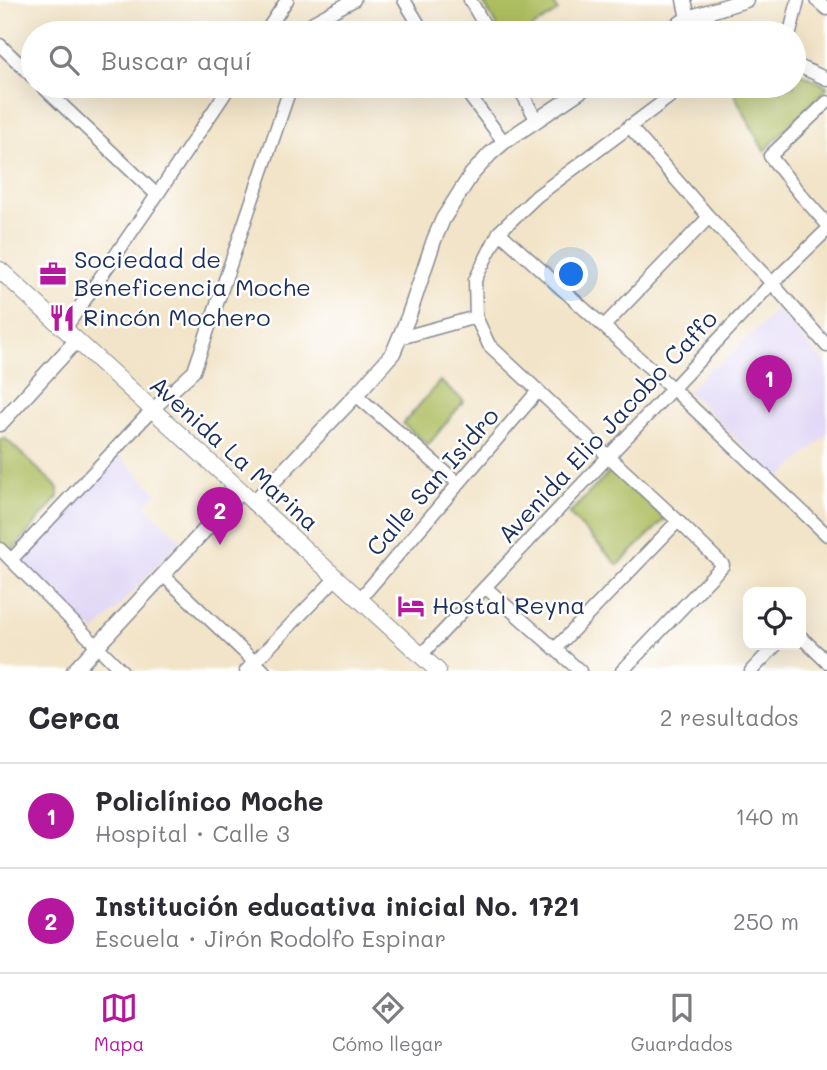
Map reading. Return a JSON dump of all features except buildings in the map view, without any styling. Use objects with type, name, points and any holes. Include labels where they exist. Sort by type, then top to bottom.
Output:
[{"type":"main road","name":"Avenida La Marina","points":[[1,274],[438,671]]},
{"type":"street","points":[[273,21],[287,0]]},
{"type":"street","points":[[315,21],[354,0]]},
{"type":"street","points":[[404,0],[417,21]]},
{"type":"street","points":[[470,0],[482,21]]},
{"type":"street","points":[[684,0],[688,18]]},
{"type":"street","points":[[683,21],[746,0]]},
{"type":"street","points":[[793,21],[797,0]]},
{"type":"street","points":[[816,0],[827,9]]},
{"type":"street","points":[[0,45],[21,65]]},
{"type":"street","points":[[806,69],[827,79]]},
{"type":"street","points":[[56,98],[157,195]]},
{"type":"street","points":[[0,424],[70,335],[157,195],[222,98]]},
{"type":"street","points":[[11,560],[152,410],[194,371],[286,98]]},
{"type":"street","points":[[471,98],[504,142]]},
{"type":"street","points":[[525,98],[537,121]]},
{"type":"street","points":[[74,671],[163,575],[356,395],[393,353],[409,315],[433,240],[471,175],[504,142],[571,98]]},
{"type":"street","points":[[622,671],[723,565],[489,345],[476,317],[475,280],[499,232],[537,196],[668,98]]},
{"type":"street","points":[[827,102],[770,156],[827,224]]},
{"type":"street","points":[[629,126],[827,346]]},
{"type":"street","points":[[604,326],[709,217]]},
{"type":"street","name":"Avenida Elio Jacobo Caffo","points":[[421,655],[772,284],[827,230]]},
{"type":"street","points":[[499,232],[824,527]]},
{"type":"street","points":[[400,338],[476,317]]},
{"type":"street","name":"Calle San Isidro","points":[[359,600],[538,391]]},
{"type":"street","points":[[356,395],[458,483]]},
{"type":"street","points":[[555,649],[678,521]]},
{"type":"street","points":[[0,549],[122,671]]},
{"type":"street","points":[[163,575],[255,668],[336,578]]},
{"type":"street","points":[[485,587],[580,671]]},
{"type":"street","points":[[806,642],[827,662]]},
{"type":"street","points":[[751,671],[771,650]]},
{"type":"street","points":[[823,671],[827,667]]},
{"type":"shaded area","points":[[777,310],[827,365],[827,435],[778,480],[688,391],[711,367],[718,366]]},
{"type":"shaded area","points":[[119,456],[157,493],[145,506],[181,540],[95,632],[21,560]]},
{"type":"green space","points":[[482,0],[552,0],[558,11],[543,21],[494,21]]},
{"type":"green space","points":[[806,76],[827,86],[827,88],[764,151],[736,98],[806,98]]},
{"type":"green space","points":[[440,381],[464,401],[428,445],[403,424]]},
{"type":"green space","points":[[0,439],[6,439],[58,488],[58,497],[12,551],[6,550],[0,544]]},
{"type":"green space","points":[[615,466],[665,519],[618,565],[569,514]]},
{"type":"place","name":"Sociedad de Beneficencia Moche","points":[[53,274]]},
{"type":"place","name":"Rincón Mochero","points":[[62,318]]},
{"type":"place","name":"Policlínico Moche","points":[[769,413]]},
{"type":"place","name":"Institución educativa inicial No. 1721","points":[[220,545]]},
{"type":"place","name":"Hostal Reyna","points":[[411,606]]}]
